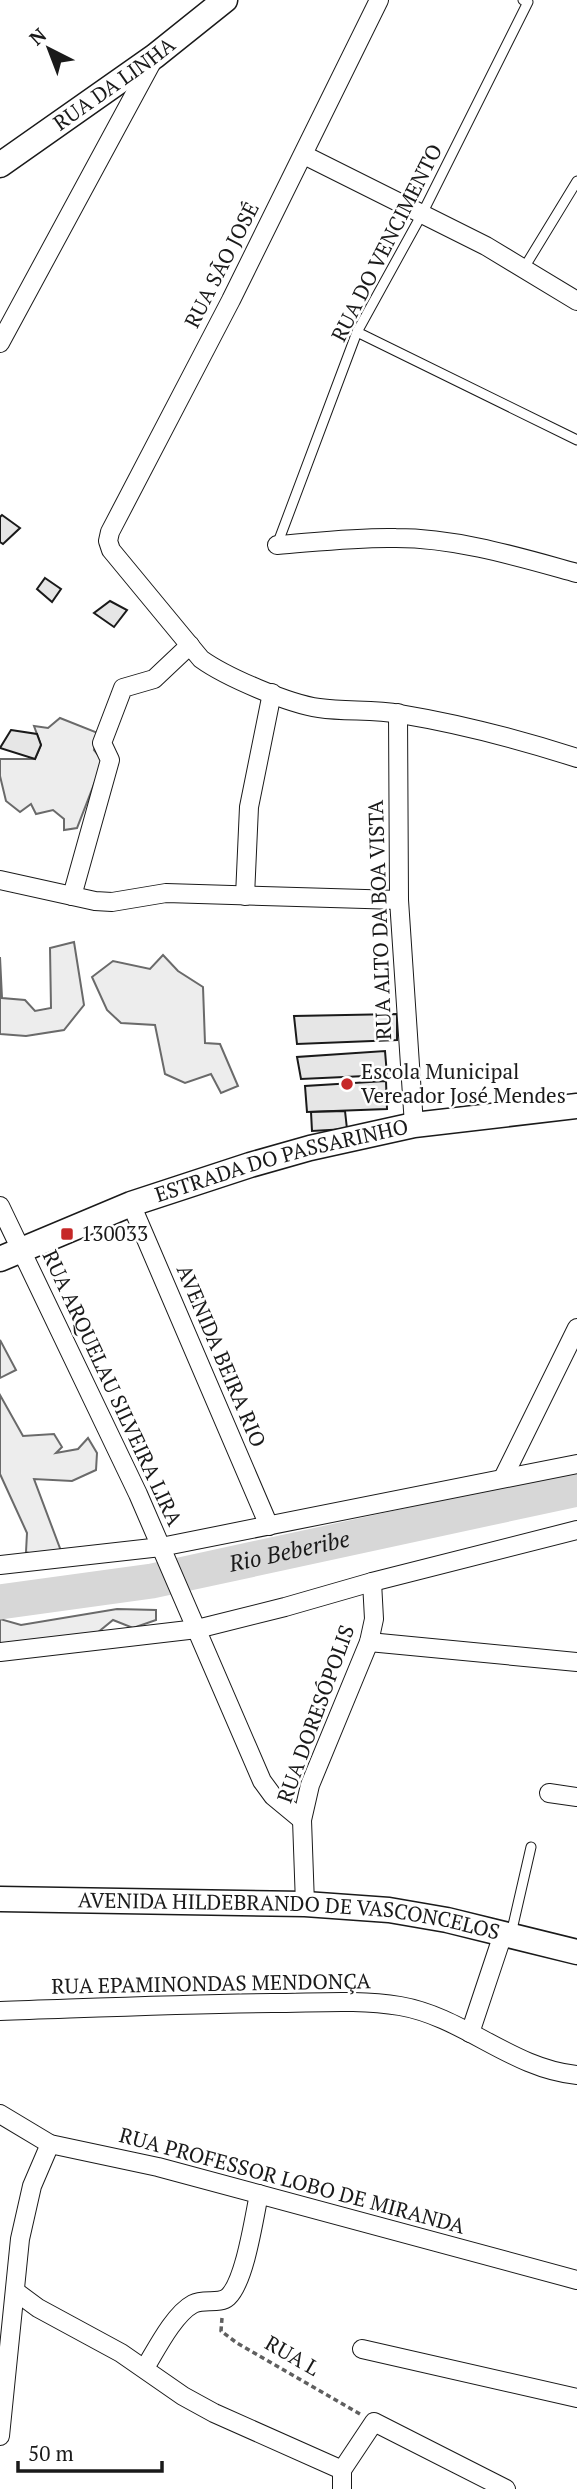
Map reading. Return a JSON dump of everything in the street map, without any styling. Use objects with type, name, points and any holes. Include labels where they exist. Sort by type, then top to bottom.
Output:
[{"type":"street","name":"RUA DA LINHA","points":[[0,165],[155,55],[225,0]]},
{"type":"street","name":"RUA SÃO JOSÉ","points":[[190,645],[111,550],[108,541],[110,532],[304,155],[379,0]]},
{"type":"street","points":[[0,342],[155,55]]},
{"type":"street","points":[[304,155],[486,246],[577,301]]},
{"type":"street","points":[[277,545],[397,538],[446,542],[577,573]]},
{"type":"street","points":[[72,896],[110,760],[102,743],[123,688],[154,679],[190,645],[201,659],[211,666],[292,702],[320,708],[398,713],[492,732],[577,758]]},
{"type":"street","points":[[244,896],[249,807],[272,693]]},
{"type":"street","name":"RUA ALTO DA BOA VISTA","points":[[398,713],[399,900],[414,1125]]},
{"type":"street","points":[[0,880],[95,901],[112,902],[166,893],[399,900]]},
{"type":"street","name":"ESTRADA DO PASSARINHO","points":[[11,1254],[131,1204],[310,1147],[414,1125],[577,1106]]},
{"type":"street","name":"AVENIDA BEIRA RIO","points":[[131,1204],[269,1526]]},
{"type":"street","points":[[0,1206],[11,1254]]},
{"type":"street","name":"RUA ARQUELAU SILVEIRA LIRA","points":[[11,1254],[164,1555],[197,1629]]},
{"type":"street","points":[[503,1478],[577,1328]]},
{"type":"street","points":[[0,1565],[164,1555],[269,1526],[577,1464]]},
{"type":"street","points":[[0,1652],[197,1629],[372,1581],[577,1530]]},
{"type":"street","name":"RUA DORESÓPOLIS","points":[[302,1820],[310,1785],[369,1642],[374,1619],[372,1581]]},
{"type":"street","points":[[197,1629],[262,1781],[273,1796],[302,1820],[305,1904]]},
{"type":"street","points":[[369,1642],[577,1662]]},
{"type":"street","points":[[549,1793],[577,1797]]},
{"type":"street","name":"AVENIDA HILDEBRANDO DE VASCONCELOS","points":[[0,1899],[305,1904],[388,1910],[447,1920],[577,1952]]},
{"type":"street","points":[[470,2033],[507,1935]]},
{"type":"street","name":"RUA EPAMINONDAS MENDONÇA","points":[[0,2011],[216,2003],[365,2002],[425,2012],[542,2069],[577,2075]]},
{"type":"street","name":"RUA PROFESSOR LOBO DE MIRANDA","points":[[0,2114],[50,2144],[158,2167],[577,2280]]},
{"type":"street","points":[[0,2436],[20,2239],[33,2186],[50,2144]]},
{"type":"street","points":[[145,2368],[183,2312],[192,2304],[222,2301],[232,2292],[240,2277],[259,2194]]},
{"type":"street","points":[[15,2291],[38,2308],[145,2368],[183,2396],[214,2413],[342,2470]]},
{"type":"street","points":[[362,2349],[577,2398]]},
{"type":"street","points":[[342,2489],[342,2470],[373,2422],[506,2489]]},
{"type":"lane","name":"RUA DO VENCIMENTO","points":[[277,545],[357,332],[422,214],[525,1]]},
{"type":"lane","points":[[524,268],[577,181]]},
{"type":"lane","points":[[357,332],[577,440]]},
{"type":"lane","points":[[507,1935],[531,1847]]},
{"type":"path","name":"RUA L","points":[[222,2301],[221,2331],[373,2422]]},
{"type":"shaded area","points":[[60,718],[98,733],[94,750],[103,761],[77,828],[64,830],[64,819],[53,810],[36,814],[31,804],[20,812],[6,801],[0,776],[0,759],[35,759],[41,745],[34,726],[48,728]]},
{"type":"shaded area","points":[[74,942],[84,1005],[64,1030],[26,1036],[0,1034],[0,957],[2,998],[25,1000],[35,1011],[51,1008],[50,948]]},
{"type":"shaded area","points":[[163,955],[178,971],[203,987],[205,1043],[220,1044],[238,1086],[221,1093],[211,1074],[185,1083],[165,1074],[155,1025],[121,1023],[107,1010],[92,977],[113,961],[150,969]]},
{"type":"shaded area","points":[[0,1340],[16,1370],[0,1378]]},
{"type":"shaded area","points":[[0,1395],[23,1436],[54,1434],[62,1447],[56,1453],[78,1449],[88,1438],[97,1453],[96,1470],[72,1481],[34,1479],[61,1551],[34,1555],[26,1552],[27,1533],[0,1474]]},
{"type":"shaded area","points":[[117,1609],[156,1610],[156,1620],[133,1628],[113,1620],[97,1633],[0,1648],[0,1619],[21,1625]]},
{"type":"building","points":[[2,515],[20,528],[3,544],[0,542]]},
{"type":"building","points":[[45,578],[61,589],[52,602],[37,589]]},
{"type":"building","points":[[110,601],[127,610],[114,627],[94,613]]},
{"type":"building","points":[[11,730],[37,734],[41,745],[35,759],[0,748]]},
{"type":"building","points":[[397,1014],[397,1040],[297,1044],[294,1016]]},
{"type":"building","points":[[385,1051],[387,1075],[301,1079],[297,1057]]},
{"type":"building","points":[[386,1081],[387,1109],[307,1112],[305,1086]]},
{"type":"building","points":[[345,1111],[347,1129],[312,1131],[311,1112]]},
{"type":"waterway","name":"Rio Beberibe","points":[[0,1602],[152,1581],[577,1489]]},
{"type":"place","name":"Escola Municipal Vereador José Mendes","points":[[347,1084]]},
{"type":"place","name":"130033","points":[[67,1234]]}]
